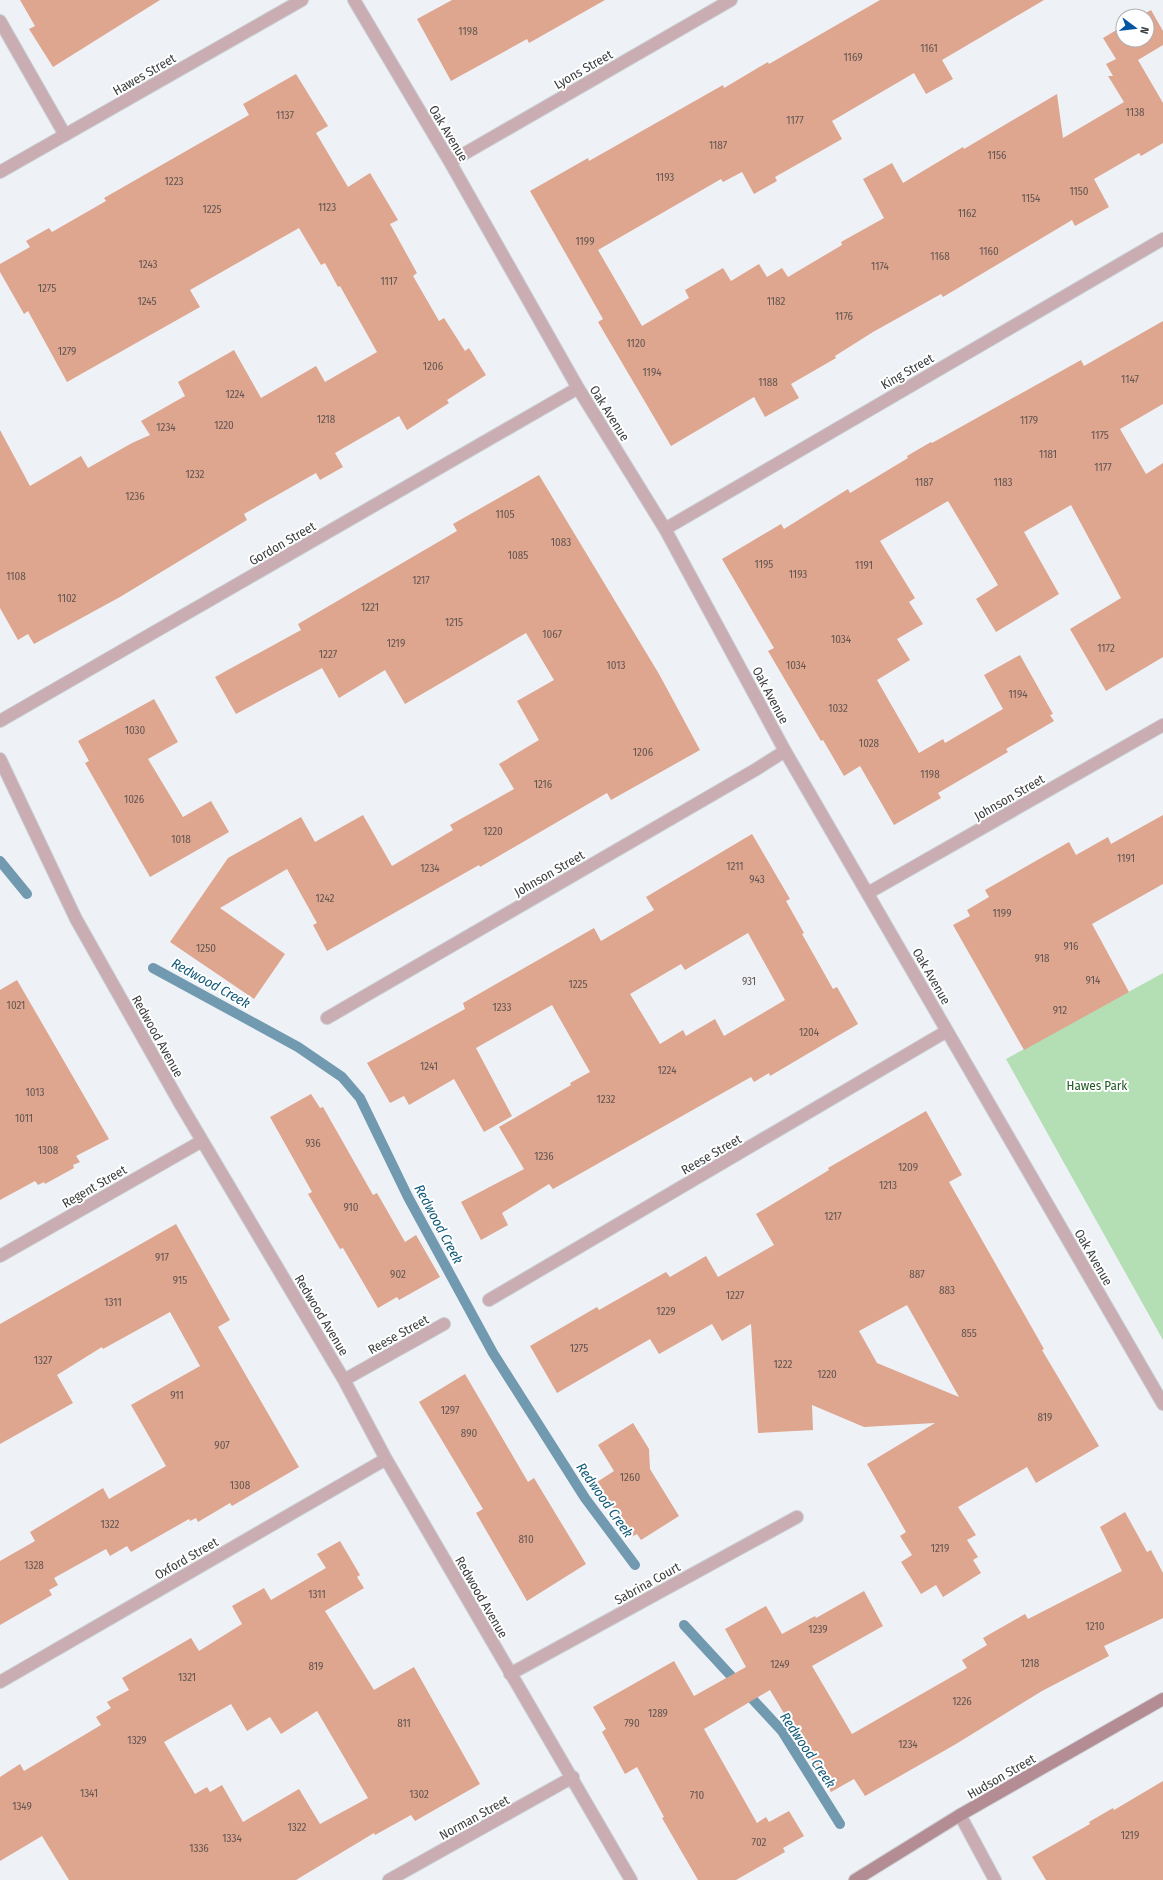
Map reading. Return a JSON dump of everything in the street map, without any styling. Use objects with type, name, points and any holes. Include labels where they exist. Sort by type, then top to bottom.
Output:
[{"type":"street","name":"Hawes Street","points":[[0,172],[302,0]]},
{"type":"street","name":"Oak Avenue","points":[[354,0],[450,162],[578,388],[665,529],[785,751],[1163,1404]]},
{"type":"street","name":"Lyons Street","points":[[450,162],[731,0]]},
{"type":"street","points":[[0,21],[65,135]]},
{"type":"street","name":"King Street","points":[[665,529],[1163,239]]},
{"type":"street","name":"Gordon Street","points":[[0,721],[578,388]]},
{"type":"street","name":"Johnson Street","points":[[868,893],[1163,725]]},
{"type":"street","name":"Johnson Street","points":[[327,1018],[755,770],[785,751]]},
{"type":"street","name":"Redwood Avenue","points":[[0,759],[76,919],[202,1141],[344,1380],[386,1459],[631,1880]]},
{"type":"street","name":"Reese Street","points":[[489,1300],[947,1031]]},
{"type":"street","name":"Regent Street","points":[[0,1256],[202,1141]]},
{"type":"street","name":"Reese Street","points":[[344,1380],[444,1324]]},
{"type":"street","name":"Oxford Street","points":[[0,1682],[386,1459]]},
{"type":"street","name":"Sabrina Court","points":[[510,1674],[797,1517]]},
{"type":"street","name":"Hudson Street","points":[[855,1880],[960,1815],[1163,1699]]},
{"type":"street","name":"Norman Street","points":[[388,1880],[573,1778]]},
{"type":"street","points":[[960,1815],[995,1880]]},
{"type":"green space","name":"Hawes Park","points":[[1163,973],[1163,1340],[1006,1059]]},
{"type":"building","points":[[20,0],[160,0],[53,67],[29,29],[35,26]]},
{"type":"building","points":[[452,0],[605,0],[529,43],[527,39],[451,81],[417,19]]},
{"type":"building","points":[[880,0],[1044,0],[942,60],[953,79],[926,94],[914,73],[832,121],[842,139],[775,177],[777,181],[754,194],[742,172],[723,182],[721,179],[598,250],[642,326],[689,298],[685,290],[723,268],[731,281],[759,264],[767,277],[782,268],[788,277],[842,245],[841,242],[884,218],[863,179],[892,163],[903,183],[1057,94],[1063,138],[1124,102],[1108,76],[1113,76],[1106,64],[1116,59],[1103,38],[1115,31],[1115,48],[1155,48],[1155,17],[1163,31],[1163,45],[1138,60],[1163,103],[1163,143],[1141,156],[1139,153],[1094,179],[1109,207],[1075,226],[1072,220],[943,297],[941,294],[873,332],[835,356],[836,358],[791,384],[799,398],[765,417],[754,397],[671,446],[598,322],[603,319],[530,191],[588,158],[589,161],[723,85],[724,88],[768,62],[769,64]]},
{"type":"building","points":[[296,74],[328,126],[316,133],[348,187],[370,173],[398,220],[390,224],[417,273],[413,276],[439,321],[444,318],[465,351],[469,348],[486,375],[447,400],[449,403],[407,430],[399,416],[335,453],[343,467],[320,480],[316,473],[244,514],[247,520],[120,597],[34,644],[28,634],[18,640],[0,608],[0,430],[30,486],[81,456],[88,468],[132,443],[150,435],[141,421],[185,396],[178,382],[234,350],[261,398],[316,366],[325,382],[377,352],[340,286],[338,287],[325,263],[321,265],[299,228],[190,290],[200,307],[67,382],[28,311],[24,314],[0,272],[0,264],[30,247],[26,241],[49,228],[52,232],[106,201],[104,198],[249,115],[243,104]]},
{"type":"building","points":[[1163,321],[1163,404],[1120,429],[1146,474],[1163,463],[1163,657],[1106,691],[1070,629],[1121,598],[1071,505],[1024,532],[1059,594],[996,632],[976,599],[998,585],[948,501],[880,541],[915,598],[909,602],[923,624],[897,639],[910,660],[877,680],[919,753],[943,739],[945,743],[1003,709],[984,675],[1020,655],[1053,714],[1050,715],[1054,721],[1006,749],[1008,752],[938,793],[941,798],[894,825],[860,766],[844,776],[823,740],[821,741],[768,651],[774,648],[722,559],[781,524],[784,529],[848,489],[850,493],[908,458],[907,456],[931,442],[932,443],[1081,360],[1084,366]]},
{"type":"building","points":[[539,475],[659,674],[700,750],[611,800],[607,793],[480,867],[479,865],[327,951],[313,925],[317,923],[287,869],[220,908],[285,954],[254,999],[170,942],[228,858],[301,817],[315,842],[363,815],[392,866],[453,830],[450,825],[514,789],[499,764],[539,740],[517,701],[554,680],[526,633],[405,704],[385,670],[339,698],[322,668],[236,714],[215,677],[301,630],[298,624],[457,531],[453,524]]},
{"type":"building","points":[[154,699],[178,742],[148,759],[183,817],[211,801],[229,832],[150,877],[85,763],[89,761],[78,741]]},
{"type":"building","points":[[1163,815],[1163,884],[1092,924],[1129,992],[1024,1050],[953,925],[970,916],[967,910],[989,897],[985,890],[1069,842],[1076,855],[1108,837],[1111,844]]},
{"type":"building","points":[[752,834],[790,899],[786,901],[804,933],[802,934],[833,989],[837,987],[858,1024],[770,1076],[769,1073],[754,1082],[751,1077],[553,1189],[549,1184],[502,1213],[508,1225],[481,1240],[461,1202],[524,1169],[499,1127],[571,1085],[570,1083],[590,1072],[552,1005],[476,1048],[512,1116],[484,1132],[454,1079],[409,1105],[404,1096],[390,1103],[367,1063],[465,1009],[463,1003],[594,928],[601,941],[654,910],[646,897]],"holes":[[[748,933],[785,1000],[724,1036],[715,1019],[686,1036],[683,1030],[660,1044],[630,994],[681,964],[685,970]]]},
{"type":"building","points":[[17,980],[109,1139],[76,1156],[80,1162],[73,1165],[74,1168],[45,1184],[44,1182],[38,1185],[35,1181],[0,1200],[0,990]]},
{"type":"building","points":[[311,1094],[320,1108],[323,1107],[373,1195],[377,1193],[405,1242],[416,1235],[440,1277],[399,1300],[397,1297],[378,1308],[343,1248],[340,1249],[308,1194],[312,1192],[270,1117]]},
{"type":"building","points":[[926,1111],[962,1175],[949,1182],[1044,1349],[1042,1350],[1099,1446],[1036,1483],[1027,1467],[958,1507],[976,1535],[967,1540],[978,1557],[973,1560],[981,1573],[943,1597],[936,1585],[921,1594],[901,1562],[912,1555],[900,1536],[906,1532],[867,1464],[935,1423],[864,1427],[812,1405],[813,1430],[758,1433],[751,1324],[722,1341],[712,1324],[659,1354],[650,1339],[557,1393],[530,1346],[597,1307],[599,1310],[666,1272],[670,1277],[706,1256],[718,1277],[774,1245],[756,1214],[829,1170],[828,1168]],"holes":[[[907,1305],[959,1397],[877,1363],[859,1331]]]},
{"type":"building","points":[[176,1224],[230,1320],[218,1327],[299,1467],[232,1506],[230,1503],[198,1522],[196,1518],[190,1521],[189,1519],[131,1552],[127,1546],[110,1556],[106,1549],[54,1578],[58,1585],[49,1590],[52,1595],[0,1625],[0,1561],[35,1541],[30,1532],[103,1488],[109,1499],[166,1466],[131,1405],[200,1366],[170,1312],[103,1349],[102,1347],[57,1375],[73,1403],[0,1444],[0,1324]]},
{"type":"building","points":[[465,1374],[528,1482],[534,1478],[586,1564],[527,1601],[476,1513],[483,1509],[419,1402]]},
{"type":"building","points":[[633,1423],[649,1449],[650,1469],[679,1516],[641,1540],[637,1534],[631,1537],[597,1482],[614,1471],[598,1445]]},
{"type":"building","points":[[1125,1512],[1147,1552],[1151,1550],[1163,1573],[1163,1618],[1104,1646],[1109,1656],[1042,1691],[956,1744],[865,1796],[854,1779],[831,1792],[770,1690],[704,1729],[757,1823],[766,1817],[769,1822],[789,1811],[804,1836],[783,1848],[785,1852],[736,1880],[698,1880],[662,1818],[664,1817],[637,1767],[625,1774],[602,1732],[606,1729],[593,1707],[674,1661],[694,1696],[746,1667],[725,1629],[766,1606],[782,1634],[815,1616],[816,1618],[864,1591],[883,1626],[812,1666],[852,1734],[967,1668],[962,1660],[987,1645],[983,1638],[1025,1614],[1028,1619],[1122,1571],[1100,1527]]},
{"type":"building","points":[[340,1541],[360,1575],[357,1577],[364,1588],[325,1611],[374,1690],[414,1667],[480,1784],[415,1821],[411,1815],[375,1835],[374,1833],[296,1880],[69,1880],[42,1836],[0,1861],[0,1777],[20,1764],[24,1771],[101,1725],[96,1717],[111,1708],[107,1702],[129,1690],[122,1678],[191,1638],[199,1651],[242,1624],[232,1606],[264,1588],[271,1600],[326,1568],[317,1554]],"holes":[[[231,1704],[247,1731],[270,1717],[281,1734],[317,1711],[368,1798],[320,1824],[299,1789],[243,1822],[222,1785],[210,1792],[207,1787],[195,1794],[164,1742]]]},
{"type":"building","points":[[1163,1781],[1163,1880],[1046,1880],[1032,1857],[1090,1824],[1089,1822],[1113,1808],[1114,1810]]},
{"type":"waterway","name":"Redwood Creek","points":[[0,861],[27,894]]},
{"type":"waterway","name":"Redwood Creek","points":[[153,968],[298,1047],[342,1077],[360,1098],[408,1197],[493,1353],[585,1498],[635,1565]]},
{"type":"waterway","name":"Redwood Creek","points":[[684,1625],[782,1731],[840,1824]]}]
